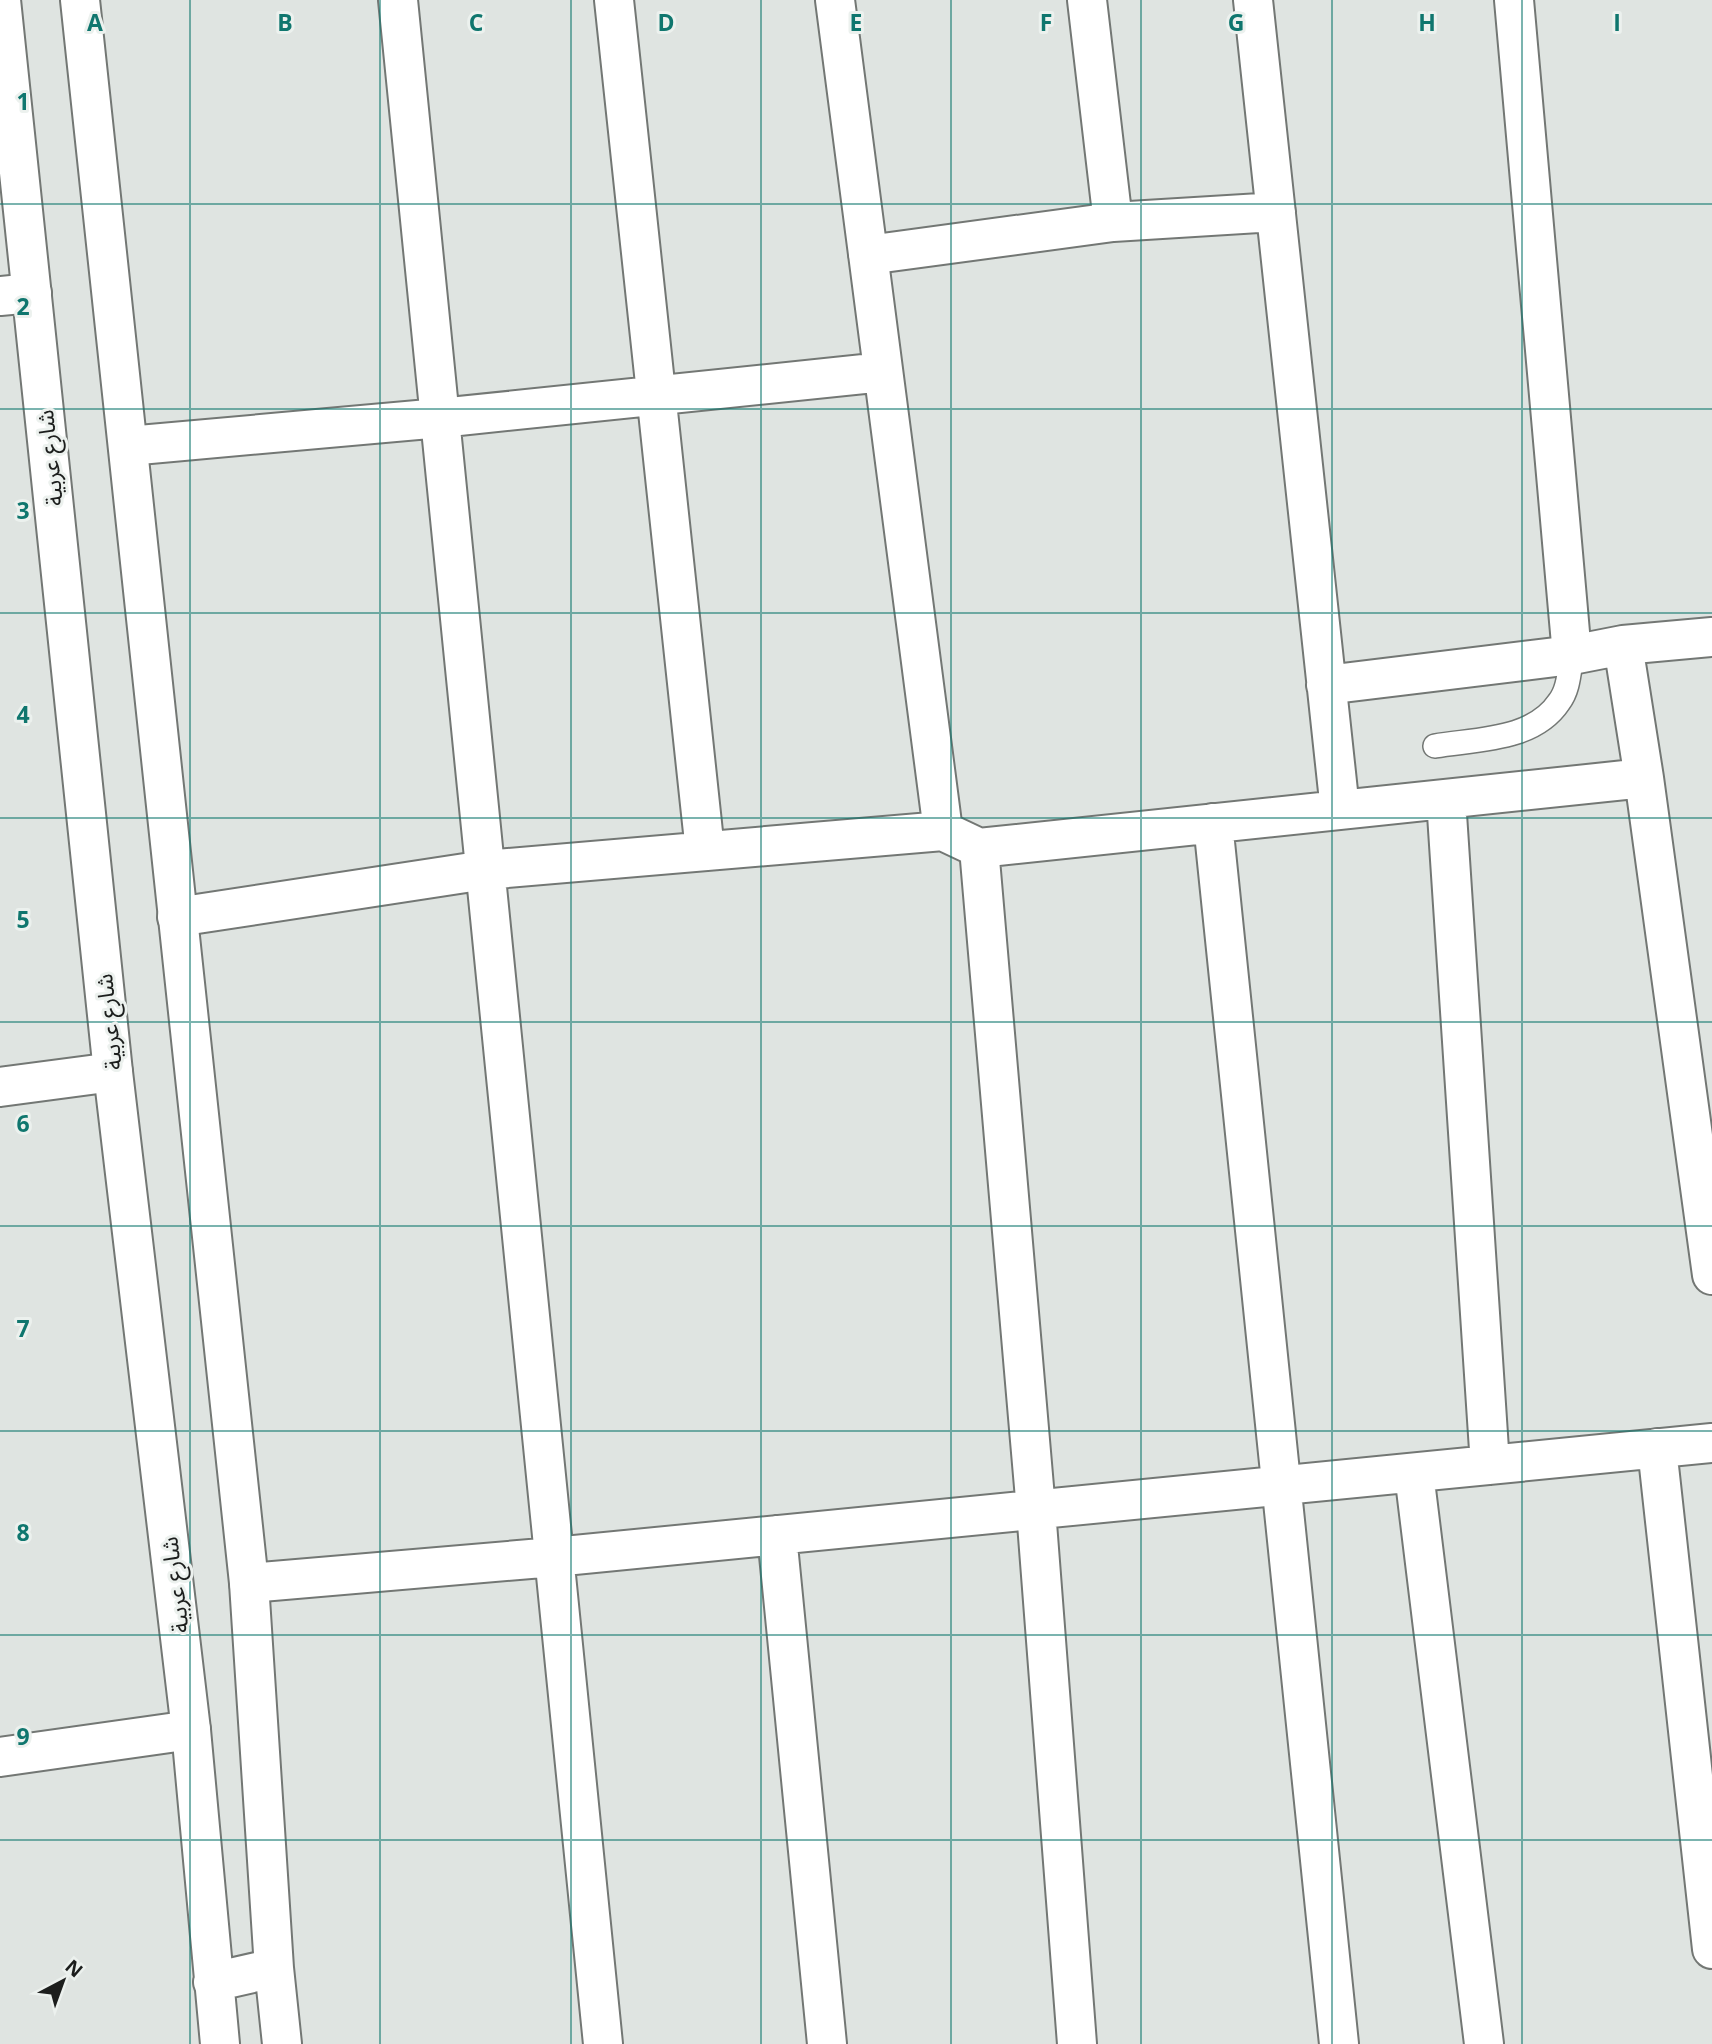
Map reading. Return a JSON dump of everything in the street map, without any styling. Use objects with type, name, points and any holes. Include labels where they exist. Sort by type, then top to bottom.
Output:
[{"type":"street","name":"شارع عربية","points":[[1,0],[16,295],[113,1072],[191,1730],[220,2044]]},
{"type":"street","points":[[80,0],[249,1583],[274,1968],[282,2044]]},
{"type":"street","points":[[398,0],[603,2044]]},
{"type":"street","points":[[614,0],[705,851]]},
{"type":"street","points":[[835,0],[943,831]]},
{"type":"street","points":[[1087,0],[1113,222]]},
{"type":"street","points":[[1255,0],[1340,810]]},
{"type":"street","points":[[1514,0],[1572,655]]},
{"type":"street","points":[[868,255],[1113,222],[1276,212]]},
{"type":"street","points":[[128,446],[440,418],[883,372]]},
{"type":"street","points":[[1326,685],[1572,655],[1623,645],[1712,637]]},
{"type":"street","points":[[1623,645],[1644,778],[1712,1275]]},
{"type":"street","points":[[177,917],[485,870],[943,831],[979,848],[1644,778]]},
{"type":"street","points":[[1446,799],[1490,1465]]},
{"type":"street","points":[[1213,823],[1339,2044]]},
{"type":"street","points":[[979,848],[1036,1510],[1077,2044]]},
{"type":"street","points":[[0,1087],[113,1072]]},
{"type":"street","points":[[249,1583],[554,1557],[1712,1443]]},
{"type":"street","points":[[1657,1448],[1712,1949]]},
{"type":"street","points":[[1414,1473],[1484,2044]]},
{"type":"street","points":[[777,1535],[827,2044]]},
{"type":"street","points":[[0,1757],[191,1730]]},
{"type":"street","points":[[213,1982],[274,1968]]},
{"type":"lane","points":[[1435,746],[1522,732],[1541,721],[1560,701],[1567,684],[1572,655]]}]
